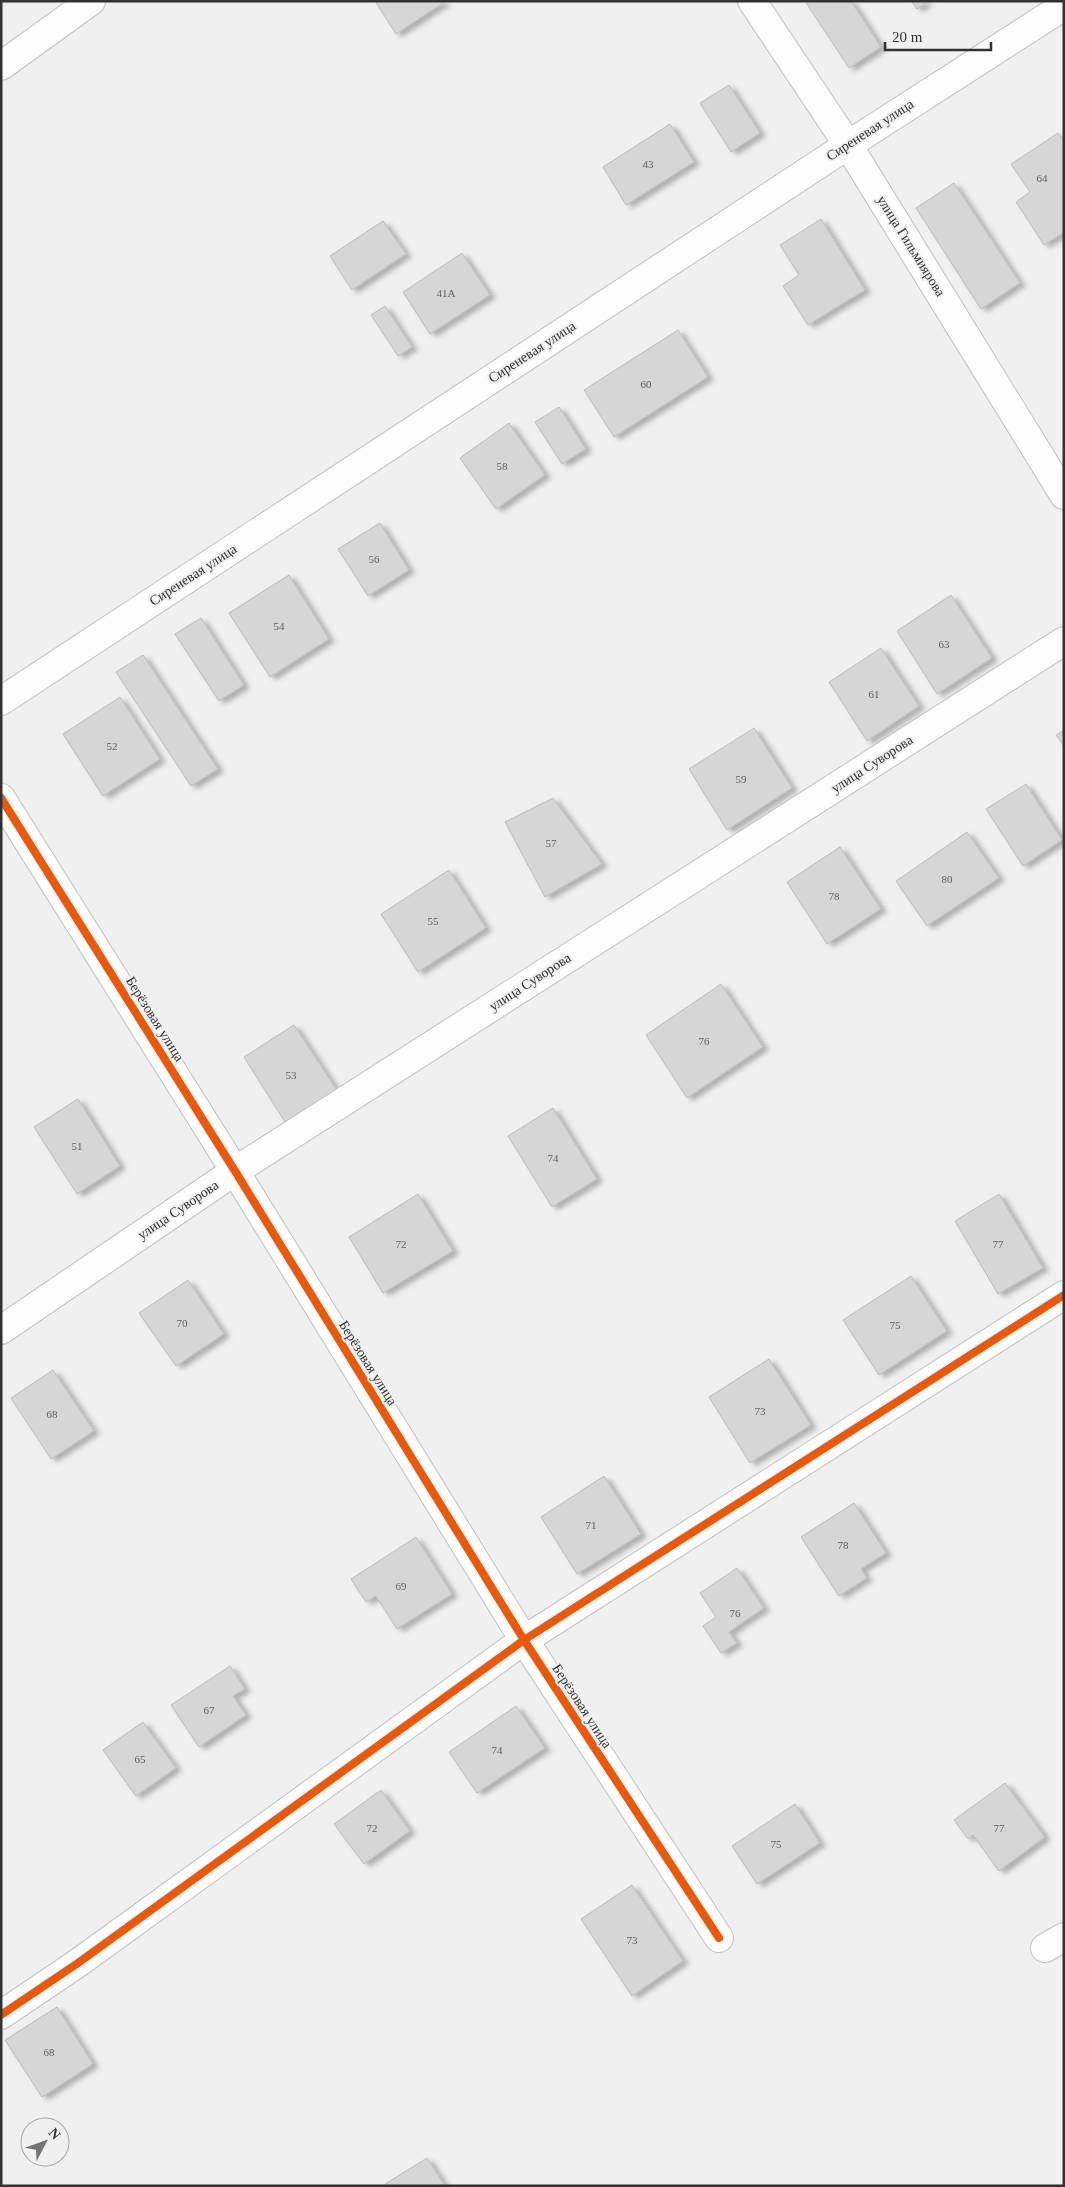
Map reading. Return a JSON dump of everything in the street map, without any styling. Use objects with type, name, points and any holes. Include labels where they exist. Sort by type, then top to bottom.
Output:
[{"type":"street","points":[[1,66],[91,1]]},
{"type":"street","name":"улица Гильмиярова","points":[[752,1],[848,145],[1064,494]]},
{"type":"street","name":"Сиреневая улица","points":[[1,701],[848,145],[1064,6]]},
{"type":"street","name":"улица Суворова","points":[[1,1330],[235,1171],[1064,641]]},
{"type":"street","name":"Берёзовая улица","points":[[1,798],[235,1171],[524,1640],[719,1938]]},
{"type":"street","points":[[1,2015],[78,1963],[524,1640],[1064,1295]]},
{"type":"building","points":[[375,1],[446,1],[396,34]]},
{"type":"building","points":[[805,1],[851,1],[881,47],[849,68]]},
{"type":"building","points":[[911,1],[928,1],[917,9]]},
{"type":"building","points":[[729,85],[760,133],[731,152],[700,103]]},
{"type":"building","points":[[670,124],[694,162],[626,205],[603,167]]},
{"type":"building","points":[[1058,133],[1064,141],[1064,232],[1044,245],[1016,202],[1030,192],[1011,164]]},
{"type":"building","points":[[954,183],[1020,283],[981,309],[916,208]]},
{"type":"building","points":[[821,219],[865,290],[808,325],[783,286],[799,275],[780,245]]},
{"type":"building","points":[[383,221],[406,254],[352,290],[330,256]]},
{"type":"building","points":[[462,253],[490,295],[430,334],[403,292]]},
{"type":"building","points":[[385,306],[412,347],[398,356],[371,315]]},
{"type":"building","points":[[678,330],[708,377],[614,437],[584,390]]},
{"type":"building","points":[[559,407],[586,449],[562,464],[535,422]]},
{"type":"building","points":[[509,423],[545,475],[496,509],[460,458]]},
{"type":"building","points":[[380,523],[409,570],[368,596],[338,549]]},
{"type":"building","points":[[289,575],[329,639],[270,677],[229,613]]},
{"type":"building","points":[[951,595],[992,658],[937,694],[897,631]]},
{"type":"building","points":[[201,618],[244,685],[219,701],[175,634]]},
{"type":"building","points":[[881,648],[919,706],[867,741],[829,682]]},
{"type":"building","points":[[143,655],[218,769],[191,786],[116,672]]},
{"type":"building","points":[[120,697],[160,759],[103,796],[63,734]]},
{"type":"building","points":[[754,728],[792,788],[727,830],[689,769]]},
{"type":"building","points":[[1064,730],[1064,746],[1056,735]]},
{"type":"building","points":[[1026,784],[1062,840],[1023,866],[986,809]]},
{"type":"building","points":[[553,798],[602,864],[545,897],[505,822]]},
{"type":"building","points":[[967,832],[999,878],[927,926],[896,881]]},
{"type":"building","points":[[840,847],[881,909],[827,944],[787,882]]},
{"type":"building","points":[[449,870],[486,928],[418,972],[381,914]]},
{"type":"building","points":[[721,984],[763,1047],[687,1098],[646,1035]]},
{"type":"building","points":[[294,1025],[338,1092],[287,1125],[244,1057]]},
{"type":"building","points":[[78,1099],[120,1166],[77,1194],[34,1127]]},
{"type":"building","points":[[553,1108],[597,1179],[552,1207],[508,1136]]},
{"type":"building","points":[[418,1194],[453,1251],[383,1293],[349,1237]]},
{"type":"building","points":[[999,1194],[1043,1268],[998,1294],[955,1221]]},
{"type":"building","points":[[911,1276],[947,1331],[879,1375],[843,1320]]},
{"type":"building","points":[[188,1280],[224,1334],[176,1366],[139,1313]]},
{"type":"building","points":[[769,1359],[811,1425],[750,1463],[709,1397]]},
{"type":"building","points":[[53,1370],[94,1431],[51,1459],[11,1398]]},
{"type":"building","points":[[604,1476],[641,1534],[577,1574],[541,1517]]},
{"type":"building","points":[[854,1503],[886,1553],[861,1569],[867,1578],[839,1596],[801,1537]]},
{"type":"building","points":[[416,1537],[452,1594],[397,1629],[376,1596],[366,1602],[351,1579]]},
{"type":"building","points":[[737,1568],[764,1608],[729,1632],[737,1643],[721,1653],[703,1626],[716,1617],[700,1593]]},
{"type":"building","points":[[230,1666],[245,1689],[233,1696],[246,1715],[199,1747],[171,1705]]},
{"type":"building","points":[[516,1706],[545,1748],[477,1793],[449,1752]]},
{"type":"building","points":[[143,1722],[176,1768],[136,1796],[103,1750]]},
{"type":"building","points":[[1005,1783],[1045,1837],[999,1871],[973,1835],[968,1839],[954,1820]]},
{"type":"building","points":[[381,1790],[410,1831],[364,1864],[334,1824]]},
{"type":"building","points":[[795,1804],[820,1843],[757,1884],[732,1846]]},
{"type":"building","points":[[632,1885],[683,1961],[632,1996],[581,1919]]},
{"type":"building","points":[[57,2007],[93,2064],[42,2097],[5,2040]]},
{"type":"building","points":[[427,2158],[445,2186],[382,2186]]},
{"type":"cycle path","points":[[1,798],[235,1171],[524,1640],[719,1938]]},
{"type":"cycle path","points":[[1,2015],[78,1963],[524,1640],[1064,1295]]}]
